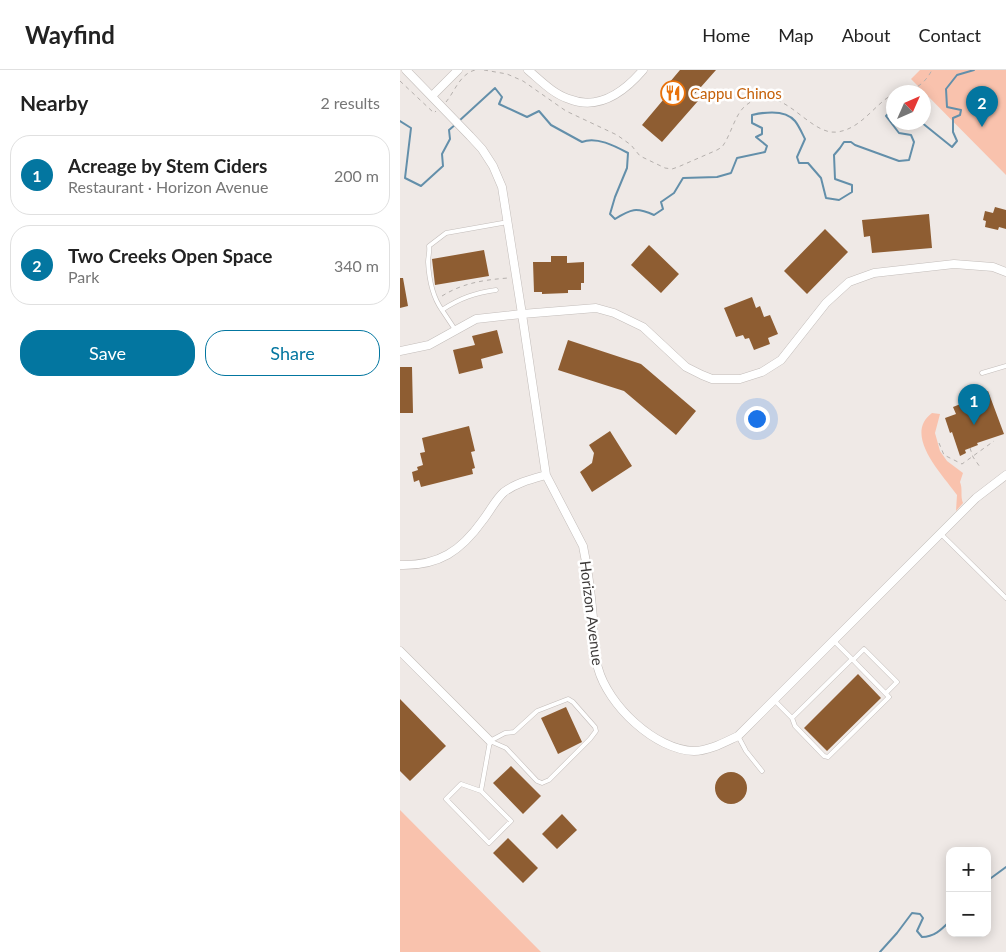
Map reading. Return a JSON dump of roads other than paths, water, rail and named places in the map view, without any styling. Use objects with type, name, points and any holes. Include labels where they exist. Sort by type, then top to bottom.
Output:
[{"type":"street","points":[[432,96],[458,70]]},
{"type":"street","points":[[528,70],[546,86],[568,99],[578,102],[592,102],[615,96],[633,82],[643,70]]},
{"type":"street","name":"Horizon Avenue","points":[[405,71],[432,96],[482,149],[502,186],[546,474],[583,546],[591,593],[597,667],[610,694],[645,731],[668,746],[696,751],[709,748],[738,736],[982,493],[1006,475]]},
{"type":"street","points":[[400,351],[429,346],[476,319],[596,308],[614,313],[643,327],[686,367],[695,372],[712,379],[740,379],[762,372],[781,360],[826,303],[849,282],[874,273],[954,264],[993,267],[1006,272]]},
{"type":"street","points":[[400,566],[416,566],[438,561],[457,550],[473,535],[502,494],[514,485],[546,474]]},
{"type":"street","points":[[400,651],[490,741]]},
{"type":"lane","points":[[456,331],[435,300],[428,260],[429,246],[446,233],[508,222]]},
{"type":"lane","points":[[442,310],[462,298],[478,292],[496,290]]},
{"type":"lane","points":[[982,373],[1006,366]]},
{"type":"lane","points":[[941,534],[1006,598]]},
{"type":"lane","points":[[774,700],[792,718],[795,726],[824,756],[828,757],[889,697],[834,641]]},
{"type":"lane","points":[[792,718],[864,649],[897,682],[886,693]]},
{"type":"lane","points":[[568,699],[573,702],[595,727],[596,731],[554,776],[542,783],[537,781],[506,748],[490,741],[505,733],[514,732],[537,711],[568,699]]},
{"type":"lane","points":[[738,736],[762,771]]},
{"type":"lane","points":[[481,791],[490,741]]},
{"type":"lane","points":[[461,784],[481,791],[512,821],[490,843],[446,799],[461,784]]},
{"type":"waterway","points":[[931,130],[952,147],[957,141],[953,132],[953,118],[960,115],[961,110],[947,107],[946,89],[957,75],[974,70]]},
{"type":"waterway","points":[[459,121],[495,88],[502,97],[499,104],[527,117],[539,111],[551,125],[582,142],[587,140],[599,141],[628,153],[627,168],[610,214],[615,219],[634,210],[654,215],[663,209],[661,202],[674,193],[683,178],[717,177],[731,173],[737,158],[765,152],[767,146],[756,137],[762,134],[762,128],[752,123],[752,115],[769,112],[791,117],[805,139],[797,157],[799,163],[808,163],[821,178],[826,198],[839,200],[852,192],[852,185],[835,179],[834,155],[844,142],[851,142],[899,161],[909,160],[914,142],[911,135],[899,133],[897,130]]},
{"type":"waterway","points":[[400,121],[411,128],[405,178],[421,186],[443,166],[442,154],[450,139],[449,130],[456,124]]},
{"type":"waterway","points":[[991,878],[1006,867]]},
{"type":"waterway","points":[[880,952],[912,913],[920,914],[923,918],[917,931],[922,937],[934,934],[946,925]]},
{"type":"place","name":"Cappu Chinos","points":[[673,93]]},
{"type":"place","name":"Two Creeks Open Space","points":[[982,127]]},
{"type":"place","name":"Acreage by Stem Ciders","points":[[974,425]]}]
